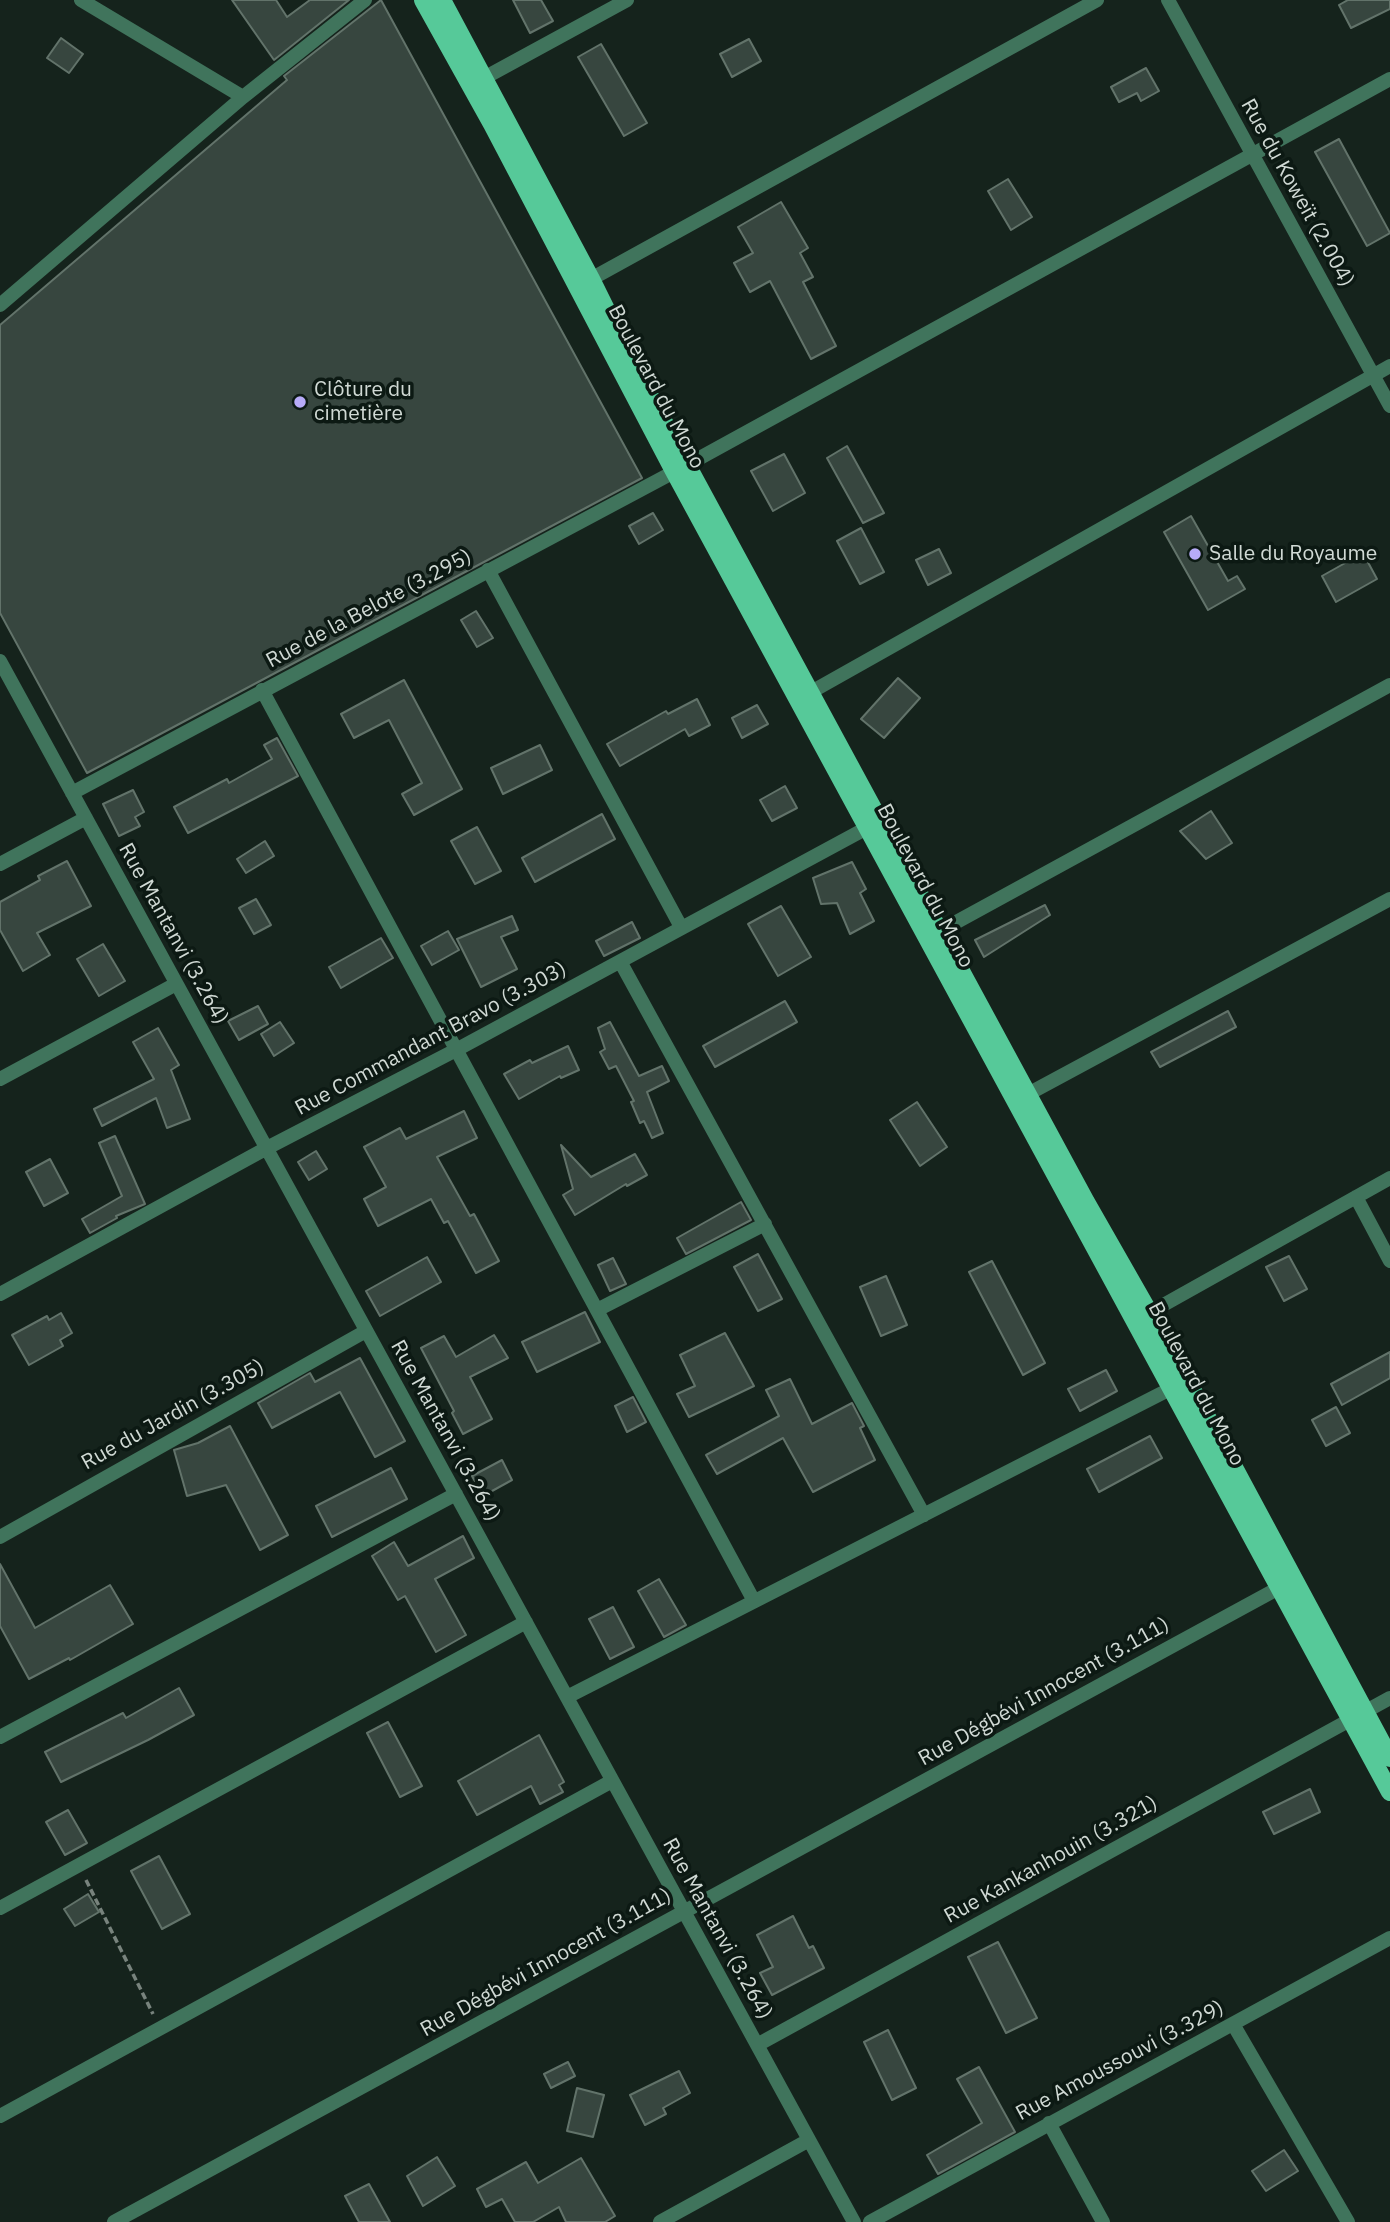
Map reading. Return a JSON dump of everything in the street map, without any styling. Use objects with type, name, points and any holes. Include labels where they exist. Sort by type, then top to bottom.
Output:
[{"type":"main road","name":"Boulevard du Mono","points":[[423,0],[874,824],[1172,1388],[1286,1584],[1358,1716],[1390,1793]]},
{"type":"main road","name":"Boulevard du Mono","points":[[442,0],[591,279],[681,468],[811,692],[874,824],[940,931],[1179,1366],[1286,1584]]},
{"type":"main road","name":"Boulevard du Mono","points":[[1358,1716],[1390,1758]]},
{"type":"street","points":[[81,0],[243,97]]},
{"type":"street","points":[[0,305],[243,97],[365,0]]},
{"type":"street","points":[[484,78],[627,0]]},
{"type":"street","points":[[591,279],[1097,0]]},
{"type":"street","name":"Rue du Koweït (2.004)","points":[[1168,0],[1390,406]]},
{"type":"street","name":"Rue de la Belote (3.295)","points":[[72,793],[681,468],[1390,79]]},
{"type":"street","points":[[811,692],[1390,366]]},
{"type":"street","points":[[488,570],[681,927]]},
{"type":"street","name":"Rue Mantanvi (3.264)","points":[[0,661],[854,2222]]},
{"type":"street","points":[[940,931],[1390,685]]},
{"type":"street","points":[[262,690],[754,1601]]},
{"type":"street","points":[[0,864],[86,818]]},
{"type":"street","name":"Rue Commandant Bravo (3.303)","points":[[0,1294],[267,1149],[621,963],[681,927],[874,824]]},
{"type":"street","points":[[1028,1094],[1390,899]]},
{"type":"street","points":[[621,963],[924,1515]]},
{"type":"street","points":[[0,1079],[176,984]]},
{"type":"street","points":[[1149,1313],[1390,1178]]},
{"type":"street","points":[[1356,1197],[1390,1261]]},
{"type":"street","points":[[597,1310],[765,1224]]},
{"type":"street","name":"Rue du Jardin (3.305)","points":[[0,1537],[366,1331]]},
{"type":"street","points":[[566,1697],[1172,1388],[1179,1366]]},
{"type":"street","points":[[0,1737],[456,1494]]},
{"type":"street","name":"Rue Dégbévi Innocent (3.111)","points":[[122,2220],[1286,1584]]},
{"type":"street","points":[[0,1908],[526,1622]]},
{"type":"street","name":"Rue Kankanhouin (3.321)","points":[[757,2045],[1390,1698]]},
{"type":"street","points":[[0,2116],[612,1781]]},
{"type":"street","name":"Rue Amoussouvi (3.329)","points":[[870,2222],[1390,1938]]},
{"type":"street","points":[[1233,2024],[1348,2222]]},
{"type":"street","points":[[1049,2123],[1103,2222]]},
{"type":"street","points":[[660,2222],[809,2140]]},
{"type":"path","points":[[79,1865],[160,2028]]},
{"type":"building","points":[[232,0],[276,0],[287,17],[310,0],[349,0],[274,60]]},
{"type":"building","name":"Clôture du cimetière","points":[[381,0],[642,478],[87,773],[0,613],[0,325],[287,80],[284,76]]},
{"type":"building","points":[[513,0],[541,0],[553,21],[530,33]]},
{"type":"building","points":[[1348,0],[1390,0],[1390,9],[1351,28],[1339,5]]},
{"type":"building","points":[[61,38],[83,54],[69,73],[47,58]]},
{"type":"building","points":[[749,39],[761,61],[732,77],[720,54]]},
{"type":"building","points":[[601,44],[647,123],[624,136],[578,57]]},
{"type":"building","points":[[1146,68],[1159,91],[1141,101],[1137,93],[1119,102],[1111,87]]},
{"type":"building","points":[[1339,139],[1390,233],[1367,246],[1315,152]]},
{"type":"building","points":[[1008,179],[1032,217],[1011,230],[988,191]]},
{"type":"building","points":[[781,202],[808,248],[800,253],[813,277],[803,282],[836,346],[811,359],[770,281],[750,292],[734,263],[753,253],[738,227]]},
{"type":"building","points":[[847,446],[884,513],[863,523],[827,458]]},
{"type":"building","points":[[784,454],[805,493],[773,511],[751,471]]},
{"type":"building","points":[[653,513],[663,530],[639,544],[629,526]]},
{"type":"building","name":"Salle du Royaume","points":[[1191,516],[1228,581],[1237,576],[1245,589],[1208,610],[1164,532]]},
{"type":"building","points":[[861,528],[884,572],[860,584],[837,541]]},
{"type":"building","points":[[939,549],[951,573],[928,585],[916,560]]},
{"type":"building","points":[[1363,553],[1377,579],[1336,602],[1322,576]]},
{"type":"building","points":[[476,611],[493,638],[477,647],[461,620]]},
{"type":"building","points":[[898,678],[920,698],[884,738],[861,719]]},
{"type":"building","points":[[404,680],[462,789],[414,815],[402,794],[422,783],[389,720],[354,738],[341,714]]},
{"type":"building","points":[[697,699],[710,725],[689,736],[685,729],[620,766],[607,744],[666,711],[668,714]]},
{"type":"building","points":[[757,705],[768,724],[742,738],[732,718]]},
{"type":"building","points":[[277,738],[298,776],[188,833],[174,807],[227,779],[229,783],[272,759],[264,745]]},
{"type":"building","points":[[540,745],[552,770],[503,794],[491,768]]},
{"type":"building","points":[[785,786],[797,808],[772,821],[760,800]]},
{"type":"building","points":[[133,790],[144,812],[135,817],[140,826],[119,836],[103,804]]},
{"type":"building","points":[[1211,811],[1232,843],[1206,859],[1180,831]]},
{"type":"building","points":[[602,814],[615,839],[535,882],[522,858]]},
{"type":"building","points":[[477,827],[501,871],[475,884],[451,841]]},
{"type":"building","points":[[265,841],[274,856],[246,873],[237,859]]},
{"type":"building","points":[[67,861],[91,906],[37,933],[50,955],[23,971],[0,930],[0,902],[40,880],[38,876]]},
{"type":"building","points":[[852,862],[866,889],[860,893],[874,921],[850,934],[837,903],[821,904],[813,878]]},
{"type":"building","points":[[256,899],[271,925],[254,934],[239,908]]},
{"type":"building","points":[[1045,905],[1050,915],[984,957],[975,940]]},
{"type":"building","points":[[781,906],[811,957],[778,976],[748,924]]},
{"type":"building","points":[[512,916],[518,930],[501,937],[517,969],[481,987],[457,939]]},
{"type":"building","points":[[632,922],[640,938],[604,956],[596,941]]},
{"type":"building","points":[[448,931],[459,950],[432,965],[421,946]]},
{"type":"building","points":[[381,938],[393,958],[341,988],[329,967]]},
{"type":"building","points":[[103,944],[125,981],[99,996],[77,959]]},
{"type":"building","points":[[785,1001],[797,1022],[715,1067],[703,1046]]},
{"type":"building","points":[[258,1006],[268,1024],[239,1040],[228,1021]]},
{"type":"building","points":[[1228,1011],[1236,1027],[1160,1067],[1151,1052]]},
{"type":"building","points":[[280,1022],[294,1043],[274,1056],[261,1034]]},
{"type":"building","points":[[610,1022],[639,1076],[662,1066],[669,1081],[647,1092],[663,1133],[652,1138],[644,1121],[640,1123],[631,1102],[634,1101],[616,1066],[609,1069],[600,1052],[605,1049],[598,1028]]},
{"type":"building","points":[[158,1028],[179,1065],[171,1070],[190,1119],[167,1128],[156,1098],[102,1126],[94,1109],[154,1079],[133,1042]]},
{"type":"building","points":[[568,1046],[579,1070],[561,1078],[560,1076],[519,1099],[504,1074],[530,1060],[532,1063]]},
{"type":"building","points":[[917,1102],[947,1147],[920,1166],[890,1120]]},
{"type":"building","points":[[464,1111],[477,1138],[437,1157],[470,1216],[474,1214],[499,1261],[476,1273],[448,1221],[444,1223],[431,1199],[378,1226],[364,1199],[386,1187],[364,1147],[400,1128],[406,1139]]},
{"type":"building","points":[[115,1136],[145,1204],[116,1216],[117,1218],[90,1233],[82,1219],[122,1196],[99,1143]]},
{"type":"building","points":[[561,1145],[591,1177],[635,1154],[647,1175],[627,1186],[626,1184],[575,1215],[563,1195],[573,1189]]},
{"type":"building","points":[[316,1151],[327,1169],[309,1180],[298,1162]]},
{"type":"building","points":[[50,1159],[68,1193],[44,1206],[26,1172]]},
{"type":"building","points":[[741,1202],[751,1220],[686,1254],[677,1238]]},
{"type":"building","points":[[758,1254],[782,1299],[758,1311],[734,1267]]},
{"type":"building","points":[[1289,1256],[1307,1289],[1284,1301],[1266,1267]]},
{"type":"building","points":[[427,1257],[441,1282],[380,1316],[366,1291]]},
{"type":"building","points":[[613,1258],[626,1284],[610,1291],[598,1265]]},
{"type":"building","points":[[992,1261],[1045,1363],[1023,1375],[969,1272]]},
{"type":"building","points":[[886,1276],[907,1325],[881,1336],[860,1287]]},
{"type":"building","points":[[585,1312],[600,1342],[537,1372],[522,1342]]},
{"type":"building","points":[[61,1313],[72,1333],[60,1340],[63,1346],[29,1365],[12,1335],[47,1316],[49,1320]]},
{"type":"building","points":[[725,1333],[754,1386],[689,1417],[677,1394],[695,1386],[680,1355]]},
{"type":"building","points":[[494,1335],[508,1358],[470,1377],[492,1419],[463,1434],[421,1348],[444,1336],[456,1357]]},
{"type":"building","points":[[1390,1352],[1390,1378],[1342,1405],[1331,1384]]},
{"type":"building","points":[[360,1358],[405,1441],[375,1457],[340,1392],[272,1428],[258,1403],[310,1373],[315,1382]]},
{"type":"building","points":[[1106,1370],[1117,1391],[1080,1411],[1068,1389]]},
{"type":"building","points":[[790,1379],[812,1424],[852,1403],[864,1426],[860,1428],[875,1460],[813,1492],[783,1438],[717,1474],[706,1455],[779,1416],[766,1390]]},
{"type":"building","points":[[633,1397],[646,1422],[627,1432],[615,1406]]},
{"type":"building","points":[[1336,1407],[1350,1433],[1326,1446],[1312,1420]]},
{"type":"building","points":[[230,1426],[288,1535],[260,1550],[226,1485],[187,1496],[174,1450],[198,1443]]},
{"type":"building","points":[[1150,1436],[1162,1458],[1099,1492],[1087,1469]]},
{"type":"building","points":[[502,1460],[512,1480],[483,1496],[472,1476]]},
{"type":"building","points":[[391,1468],[407,1499],[332,1537],[316,1506]]},
{"type":"building","points":[[463,1536],[474,1558],[435,1579],[466,1635],[436,1652],[405,1596],[398,1600],[372,1556],[394,1542],[408,1566]]},
{"type":"building","points":[[0,1564],[35,1628],[110,1585],[133,1624],[70,1660],[69,1658],[29,1679],[0,1626]]},
{"type":"building","points":[[659,1579],[686,1625],[664,1637],[638,1591]]},
{"type":"building","points":[[613,1607],[634,1647],[610,1659],[589,1619]]},
{"type":"building","points":[[179,1688],[194,1715],[61,1782],[45,1752],[123,1713],[126,1718]]},
{"type":"building","points":[[388,1722],[422,1786],[400,1797],[367,1733]]},
{"type":"building","points":[[539,1735],[564,1782],[559,1785],[563,1792],[540,1804],[531,1786],[477,1815],[458,1781]]},
{"type":"building","points":[[1310,1789],[1320,1812],[1274,1834],[1263,1812]]},
{"type":"building","points":[[68,1810],[87,1843],[65,1855],[46,1822]]},
{"type":"building","points":[[159,1856],[190,1914],[162,1929],[131,1871]]},
{"type":"building","points":[[88,1894],[99,1912],[75,1926],[64,1909]]},
{"type":"building","points":[[793,1916],[809,1948],[813,1946],[824,1968],[772,1995],[760,1973],[773,1967],[757,1935]]},
{"type":"building","points":[[998,1942],[1037,2018],[1006,2033],[968,1957]]},
{"type":"building","points":[[888,2030],[916,2088],[892,2100],[864,2042]]},
{"type":"building","points":[[568,2062],[575,2076],[551,2088],[544,2074]]},
{"type":"building","points":[[979,2067],[1015,2132],[938,2174],[927,2155],[982,2123],[957,2079]]},
{"type":"building","points":[[679,2071],[690,2093],[663,2108],[666,2114],[645,2125],[630,2095]]},
{"type":"building","points":[[577,2088],[604,2095],[593,2137],[567,2131]]},
{"type":"building","points":[[1284,2150],[1298,2171],[1266,2191],[1252,2171]]},
{"type":"building","points":[[437,2157],[455,2186],[423,2206],[407,2176]]},
{"type":"building","points":[[581,2158],[615,2216],[605,2222],[566,2222],[559,2207],[533,2222],[515,2222],[502,2199],[486,2207],[477,2189],[526,2162],[538,2183]]},
{"type":"building","points":[[369,2184],[390,2222],[359,2222],[345,2196]]},
{"type":"place","name":"Clôture du cimetière","points":[[300,402]]},
{"type":"place","name":"Salle du Royaume","points":[[1195,554]]}]
